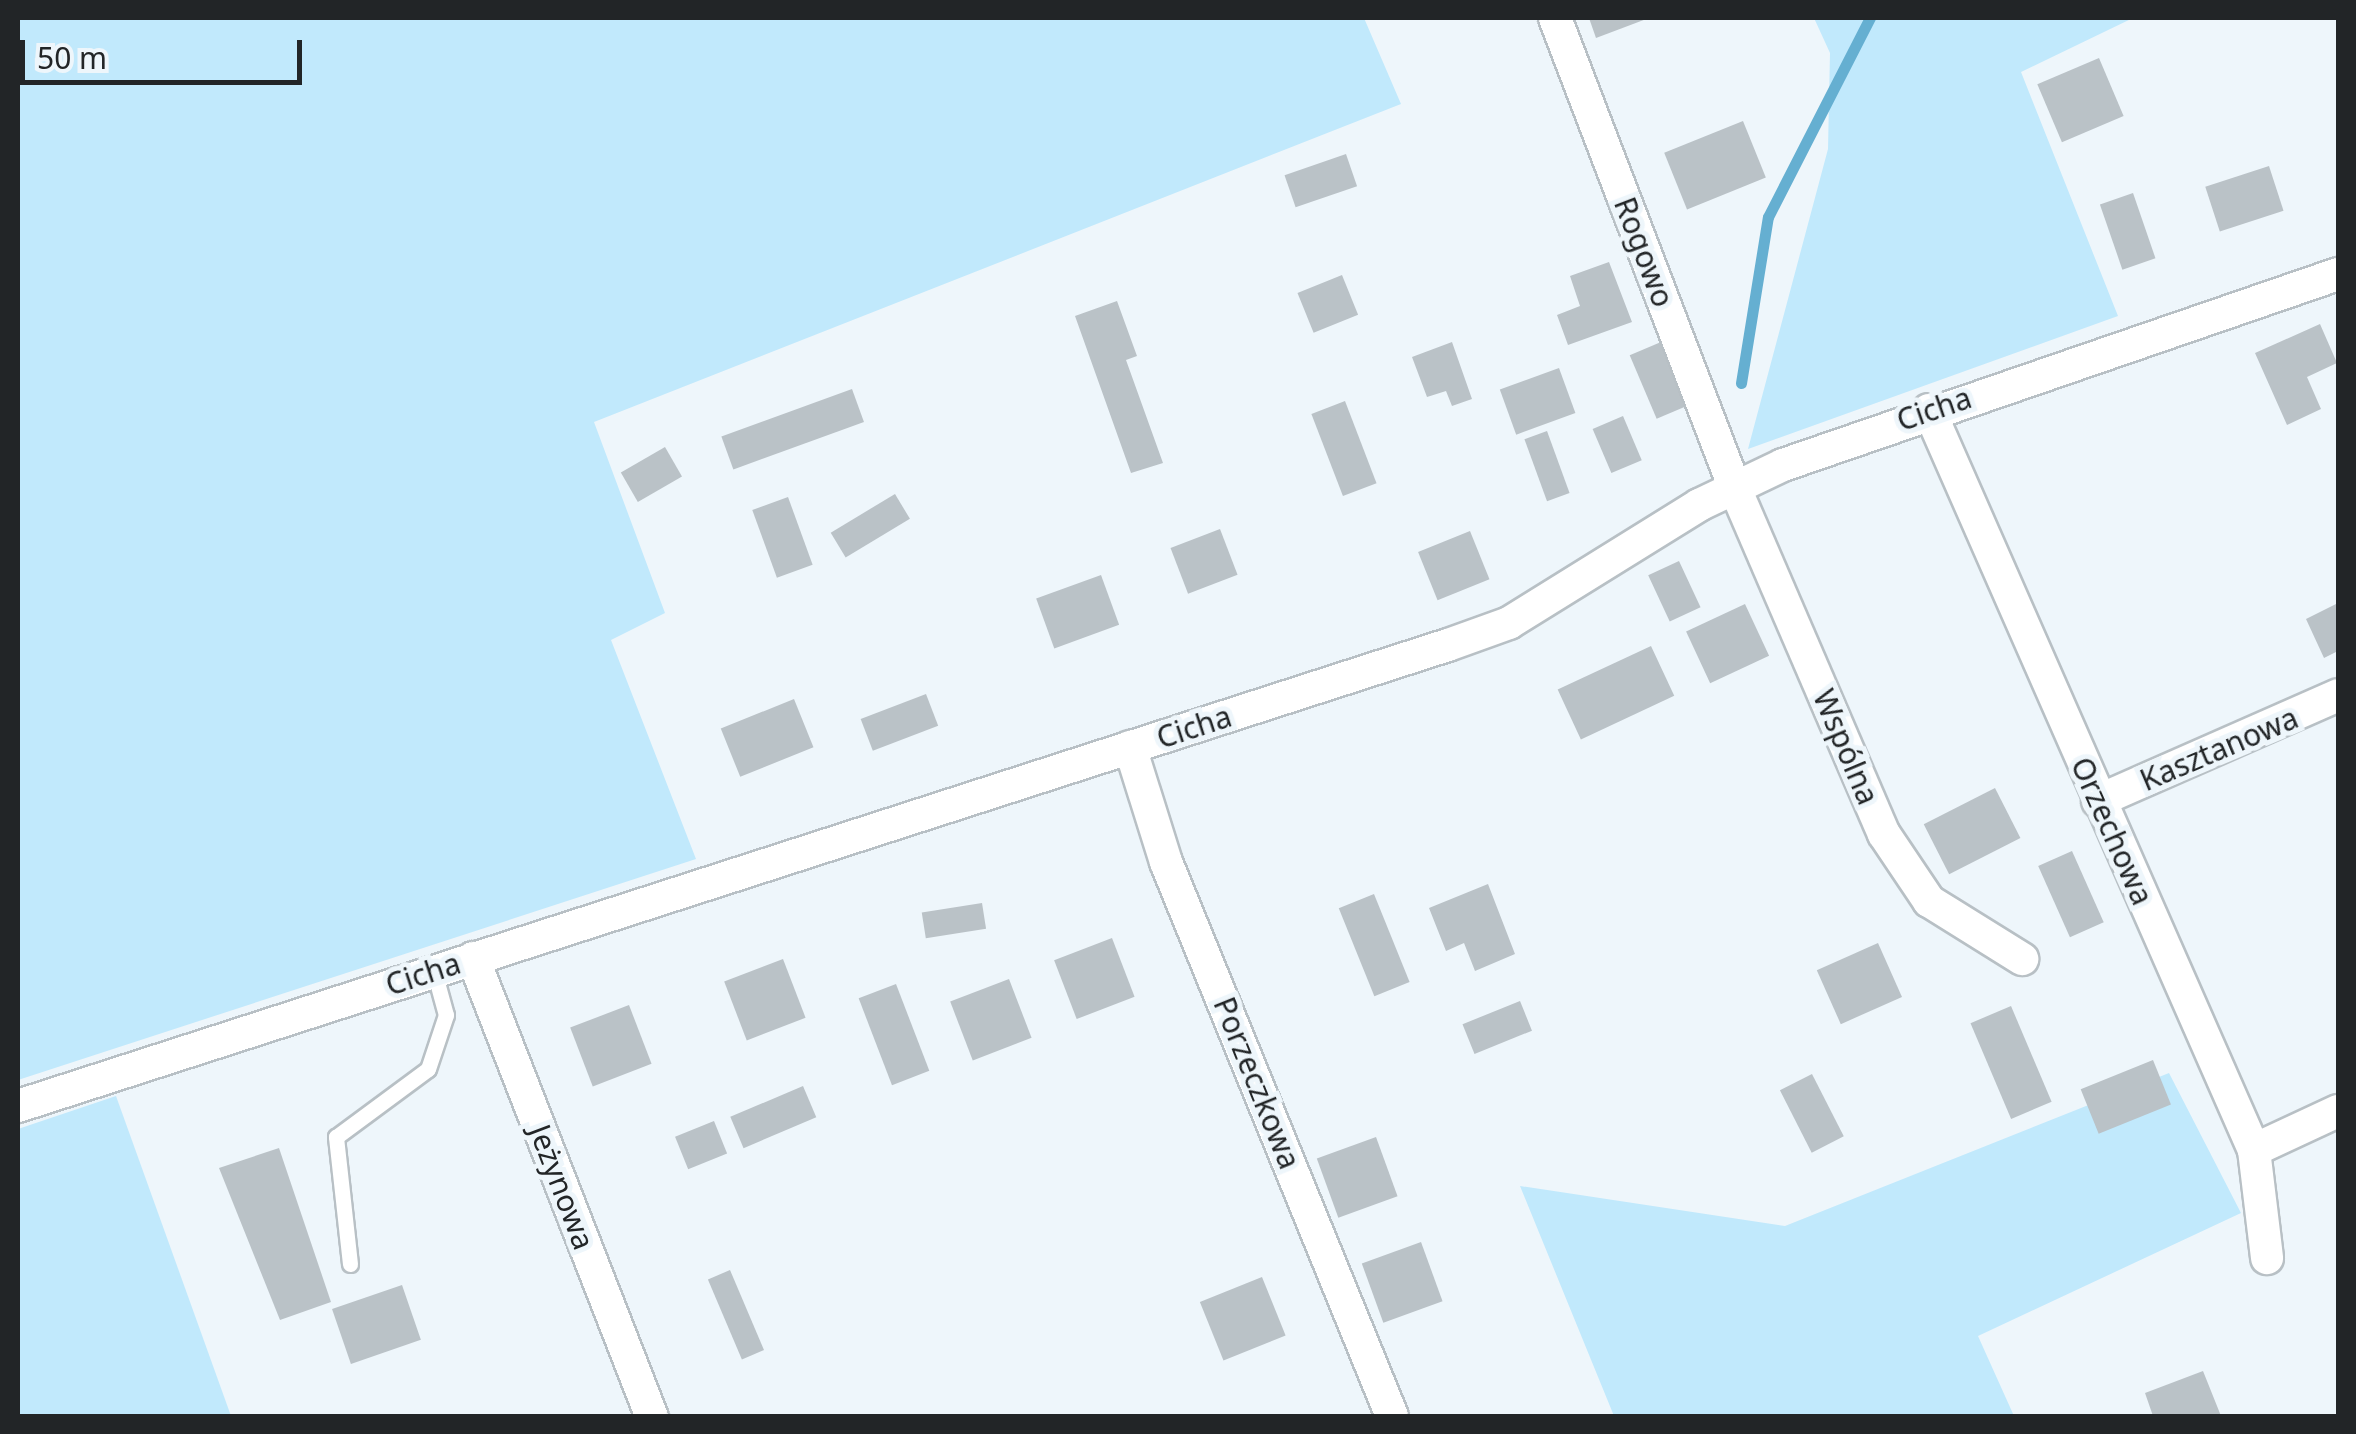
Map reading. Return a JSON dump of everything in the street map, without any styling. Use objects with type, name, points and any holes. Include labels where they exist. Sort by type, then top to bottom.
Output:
[{"type":"street","name":"Rogowo","points":[[1555,18],[1734,486]]},
{"type":"street","name":"Cicha","points":[[18,1106],[1510,623],[1734,486],[1930,410],[2338,274]]},
{"type":"street","name":"Orzechowa","points":[[1930,410],[2254,1150],[2267,1258]]},
{"type":"street","name":"Wspólna","points":[[1734,486],[1884,834],[1928,901],[2022,960]]},
{"type":"street","name":"Kasztanowa","points":[[2098,801],[2338,695]]},
{"type":"street","name":"Porzeczkowa","points":[[1130,747],[1166,862],[1392,1416]]},
{"type":"street","name":"Jeżynowa","points":[[473,958],[652,1416]]},
{"type":"street","points":[[2254,1150],[2338,1111]]},
{"type":"lane","points":[[350,1264],[336,1137],[428,1069],[446,1015],[434,971]]},
{"type":"shaded area","points":[[18,18],[1364,18],[1401,104],[594,422],[665,613],[611,640],[696,859],[18,1080]]},
{"type":"shaded area","points":[[1814,18],[2133,18],[2021,72],[2118,316],[1748,449],[1828,149],[1830,53]]},
{"type":"shaded area","points":[[2169,1073],[2241,1213],[1978,1336],[2014,1416],[1614,1416],[1520,1186],[1785,1226]]},
{"type":"shaded area","points":[[116,1096],[231,1416],[18,1416],[18,1129]]},
{"type":"building","points":[[1589,18],[1649,18],[1596,38]]},
{"type":"building","points":[[2099,58],[2124,116],[2062,142],[2037,84]]},
{"type":"building","points":[[1743,121],[1766,178],[1687,209],[1664,153]]},
{"type":"building","points":[[1346,154],[1357,186],[1296,207],[1285,175]]},
{"type":"building","points":[[2269,166],[2284,211],[2220,231],[2205,187]]},
{"type":"building","points":[[2133,193],[2155,258],[2122,270],[2100,204]]},
{"type":"building","points":[[1609,262],[1632,322],[1568,345],[1557,315],[1580,306],[1570,276]]},
{"type":"building","points":[[1342,275],[1358,315],[1314,333],[1297,293]]},
{"type":"building","points":[[1117,301],[1137,356],[1126,360],[1163,463],[1131,473],[1075,316]]},
{"type":"building","points":[[2320,324],[2337,363],[2307,377],[2321,409],[2287,425],[2255,353]]},
{"type":"building","points":[[1452,342],[1472,399],[1452,406],[1446,391],[1427,397],[1412,357]]},
{"type":"building","points":[[1661,342],[1688,406],[1657,419],[1630,355]]},
{"type":"building","points":[[1559,368],[1575,413],[1516,435],[1500,390]]},
{"type":"building","points":[[852,389],[864,422],[733,469],[721,437]]},
{"type":"building","points":[[1345,401],[1377,483],[1343,496],[1311,414]]},
{"type":"building","points":[[1623,416],[1642,460],[1611,473],[1593,429]]},
{"type":"building","points":[[1547,431],[1570,493],[1547,501],[1524,439]]},
{"type":"building","points":[[665,447],[682,476],[638,502],[621,473]]},
{"type":"building","points":[[895,494],[910,519],[846,557],[831,533]]},
{"type":"building","points":[[788,497],[813,565],[777,578],[752,510]]},
{"type":"building","points":[[1220,529],[1238,575],[1188,594],[1171,548]]},
{"type":"building","points":[[1470,531],[1489,579],[1438,600],[1418,552]]},
{"type":"building","points":[[1679,561],[1701,607],[1670,622],[1648,575]]},
{"type":"building","points":[[1101,575],[1119,625],[1054,648],[1036,599]]},
{"type":"building","points":[[2338,603],[2338,651],[2324,658],[2306,619]]},
{"type":"building","points":[[1745,604],[1769,656],[1710,683],[1686,631]]},
{"type":"building","points":[[1651,646],[1674,696],[1581,739],[1558,690]]},
{"type":"building","points":[[926,694],[938,726],[873,751],[861,719]]},
{"type":"building","points":[[794,699],[813,747],[740,777],[721,729]]},
{"type":"building","points":[[1995,788],[2020,838],[1949,874],[1924,824]]},
{"type":"building","points":[[2072,851],[2104,922],[2070,937],[2038,866]]},
{"type":"building","points":[[1488,884],[1515,954],[1475,971],[1464,943],[1446,951],[1429,908]]},
{"type":"building","points":[[1374,894],[1410,982],[1374,996],[1339,908]]},
{"type":"building","points":[[982,903],[986,929],[926,938],[922,913]]},
{"type":"building","points":[[1112,938],[1135,997],[1077,1019],[1054,960]]},
{"type":"building","points":[[1878,943],[1902,997],[1841,1024],[1817,970]]},
{"type":"building","points":[[783,959],[806,1018],[747,1040],[724,982]]},
{"type":"building","points":[[1009,979],[1032,1038],[973,1060],[950,1002]]},
{"type":"building","points":[[896,984],[929,1071],[892,1085],[859,998]]},
{"type":"building","points":[[1520,1001],[1532,1031],[1475,1054],[1463,1024]]},
{"type":"building","points":[[629,1005],[652,1064],[593,1086],[570,1028]]},
{"type":"building","points":[[2011,1006],[2052,1102],[2011,1119],[1970,1023]]},
{"type":"building","points":[[2153,1060],[2171,1105],[2099,1134],[2081,1089]]},
{"type":"building","points":[[1812,1074],[1844,1136],[1812,1153],[1780,1090]]},
{"type":"building","points":[[803,1086],[816,1117],[744,1148],[730,1117]]},
{"type":"building","points":[[714,1121],[727,1153],[688,1169],[675,1137]]},
{"type":"building","points":[[1376,1137],[1398,1196],[1338,1218],[1317,1159]]},
{"type":"building","points":[[279,1148],[331,1302],[280,1320],[219,1168]]},
{"type":"building","points":[[1421,1242],[1443,1301],[1383,1323],[1362,1264]]},
{"type":"building","points":[[730,1270],[764,1350],[742,1359],[708,1279]]},
{"type":"building","points":[[1262,1277],[1286,1335],[1223,1361],[1200,1302]]},
{"type":"building","points":[[402,1285],[421,1340],[351,1364],[332,1309]]},
{"type":"building","points":[[2203,1371],[2221,1416],[2153,1416],[2145,1393]]},
{"type":"waterway","points":[[1741,383],[1768,217],[1870,18]]}]
